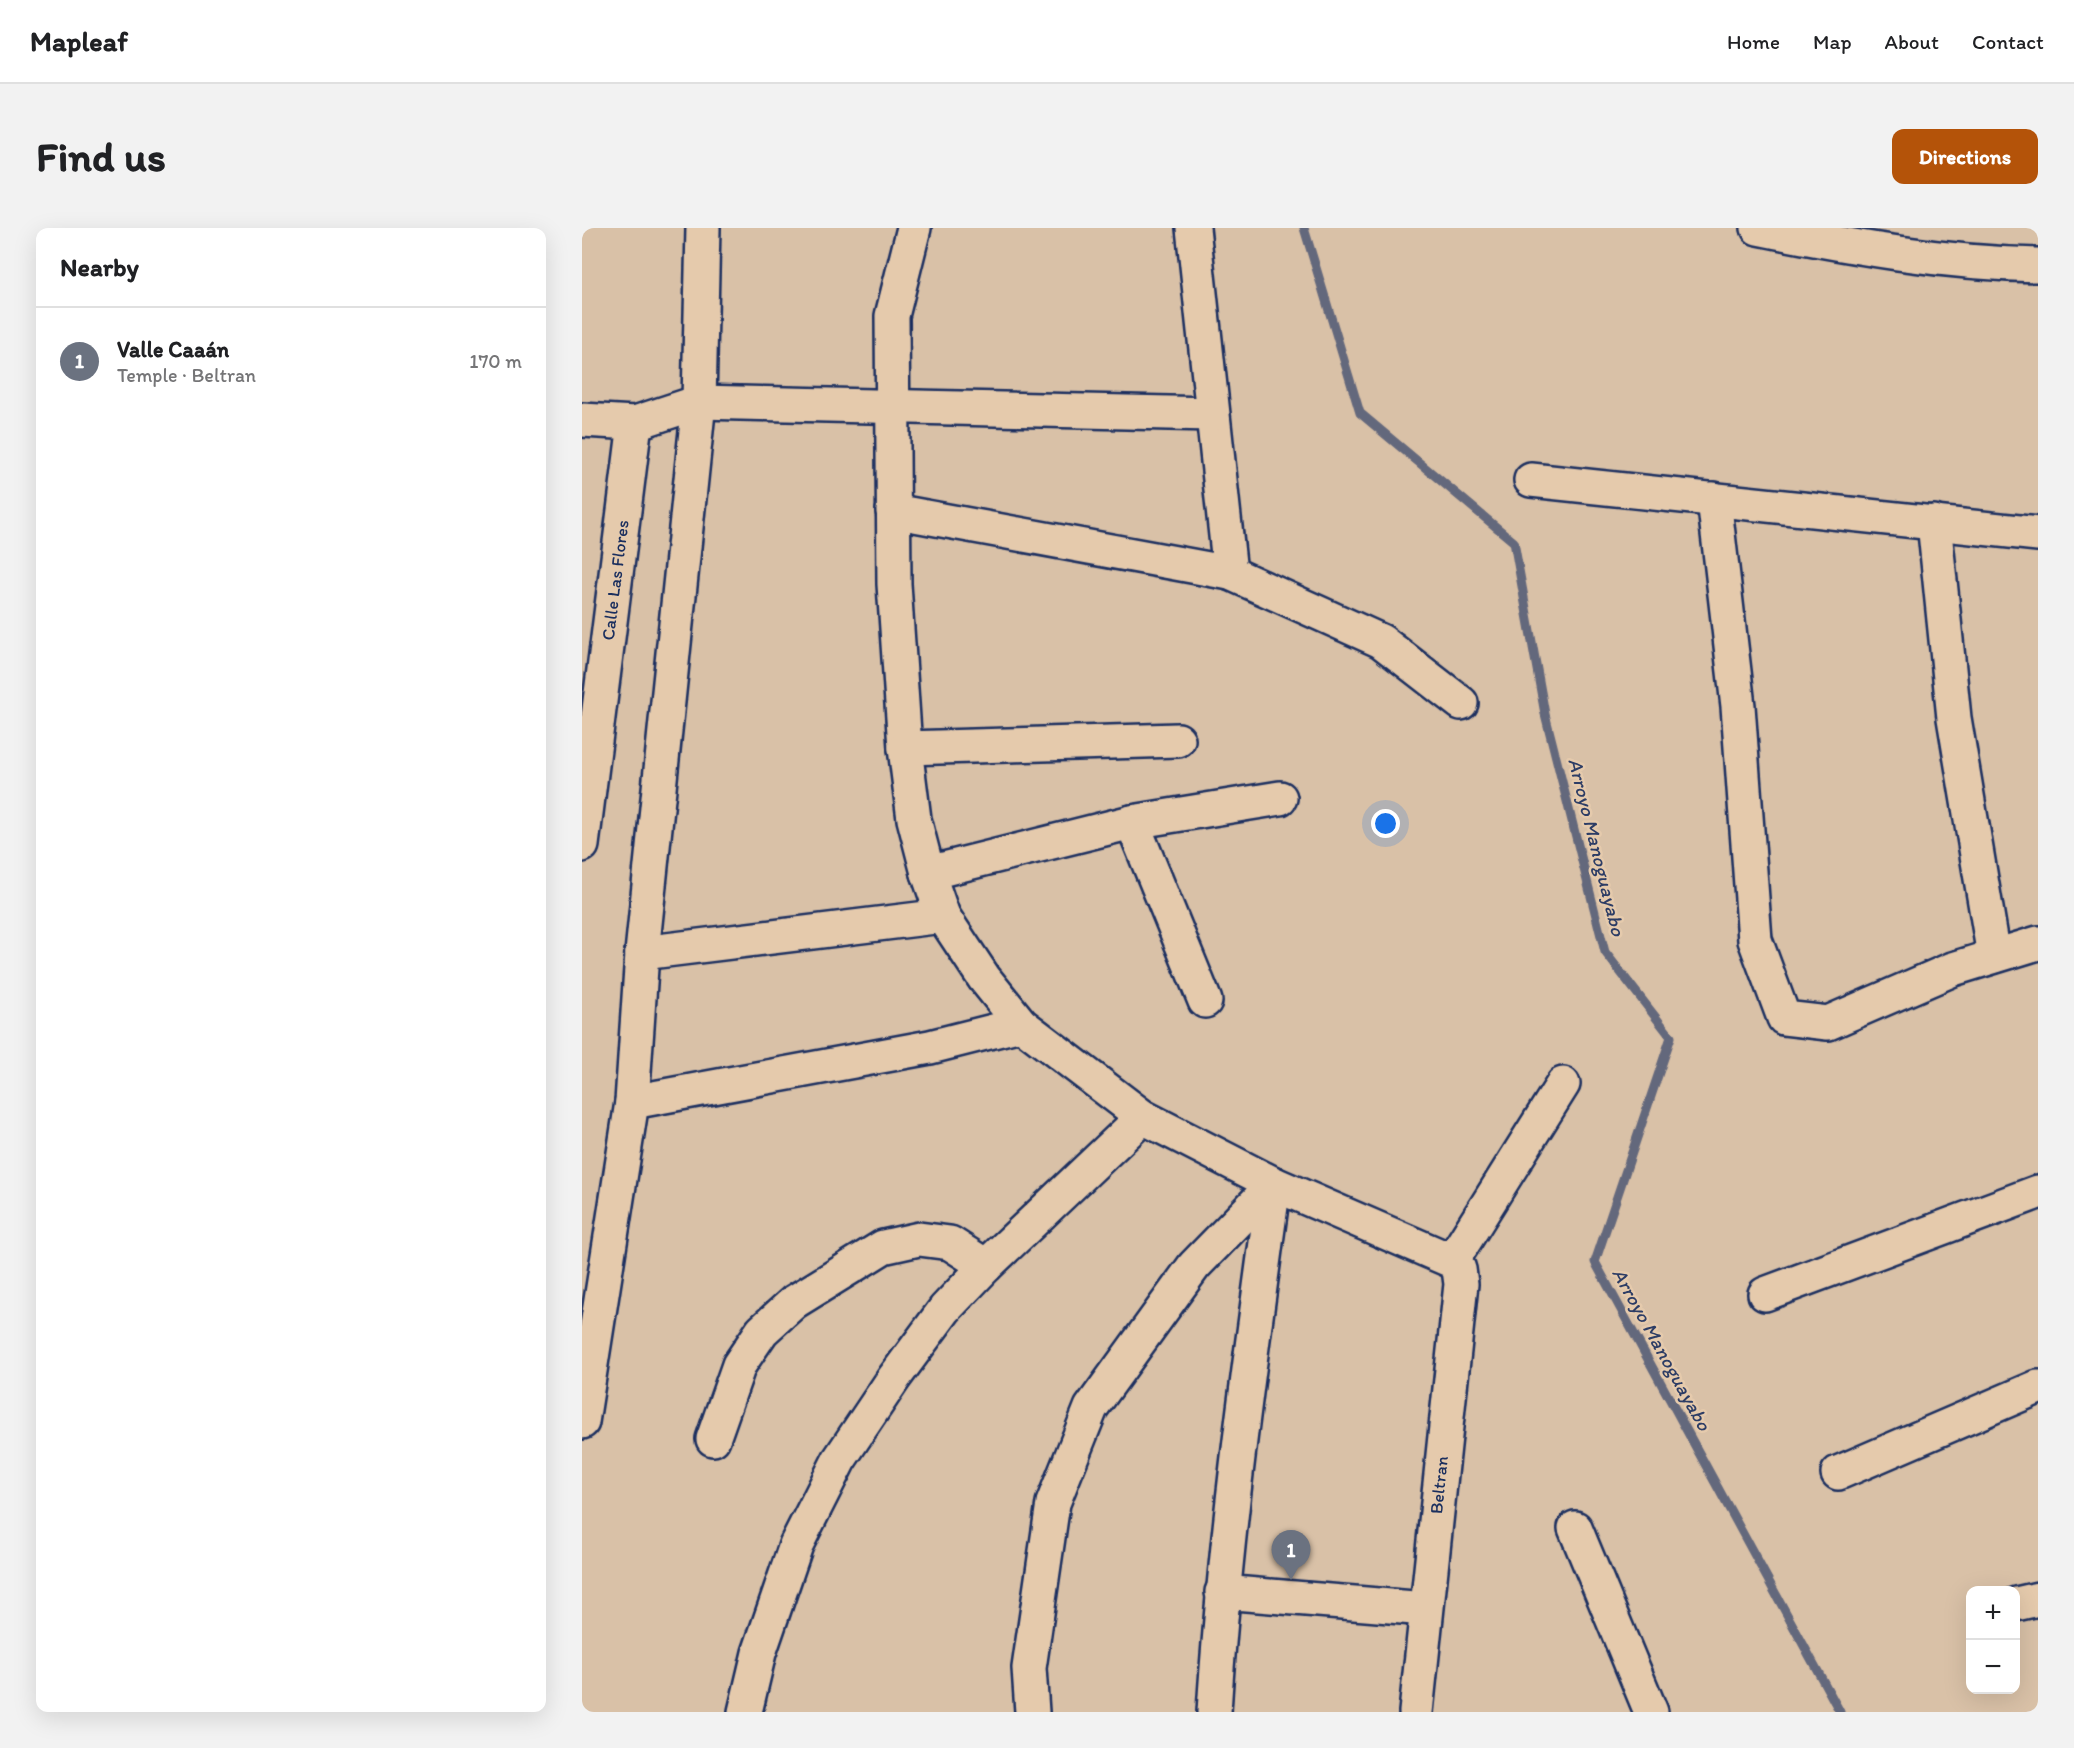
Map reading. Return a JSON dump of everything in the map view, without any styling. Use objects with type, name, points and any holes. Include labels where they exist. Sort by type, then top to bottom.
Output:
[{"type":"street","points":[[582,1422],[632,1102],[642,953],[699,402],[703,228]]},
{"type":"street","points":[[914,228],[892,316],[894,584],[904,748],[914,819],[928,873],[944,916],[984,978],[1021,1024],[1143,1117],[1274,1185],[1452,1261],[1563,1084]]},
{"type":"street","points":[[1193,228],[1230,573]]},
{"type":"street","points":[[1758,228],[1873,251],[1983,264],[2038,265]]},
{"type":"street","points":[[582,420],[634,423],[699,402],[1212,414]]},
{"type":"street","name":"Calle Las Flores","points":[[582,845],[593,661],[634,423]]},
{"type":"street","points":[[1531,480],[2038,534]]},
{"type":"street","points":[[1714,499],[1738,706],[1755,940],[1784,1018],[1828,1023],[1953,969],[2038,943]]},
{"type":"street","points":[[893,511],[1230,573],[1381,641],[1461,703]]},
{"type":"street","points":[[1934,522],[1954,718],[1994,956]]},
{"type":"street","points":[[904,748],[1178,740]]},
{"type":"street","points":[[928,873],[1132,822],[1280,798]]},
{"type":"street","points":[[1132,822],[1205,1001]]},
{"type":"street","points":[[642,953],[944,916]]},
{"type":"street","points":[[632,1102],[930,1047],[1021,1024]]},
{"type":"street","points":[[745,1712],[759,1653],[796,1545],[839,1460],[894,1378],[945,1309],[986,1266],[1143,1117]]},
{"type":"street","points":[[1214,1712],[1222,1592],[1274,1185]]},
{"type":"street","points":[[1032,1712],[1029,1668],[1053,1503],[1091,1408],[1194,1266],[1274,1185]]},
{"type":"street","points":[[1765,1294],[2038,1192]]},
{"type":"street","points":[[712,1439],[739,1365],[762,1331],[794,1302],[883,1247],[919,1239],[950,1243],[986,1266]]},
{"type":"street","name":"Beltran","points":[[1416,1712],[1461,1284],[1459,1269],[1452,1261]]},
{"type":"street","points":[[1838,1473],[2038,1387]]},
{"type":"street","points":[[1575,1528],[1651,1712]]},
{"type":"street","points":[[1222,1592],[1426,1609]]},
{"type":"street","points":[[2020,1603],[2038,1599]]},
{"type":"waterway","name":"Arroyo Manoguayabo","points":[[1304,228],[1360,413],[1514,542],[1545,714],[1605,952],[1671,1037],[1595,1262],[1840,1712]]},
{"type":"place","name":"Valle Caaán","points":[[1291,1580]]}]
